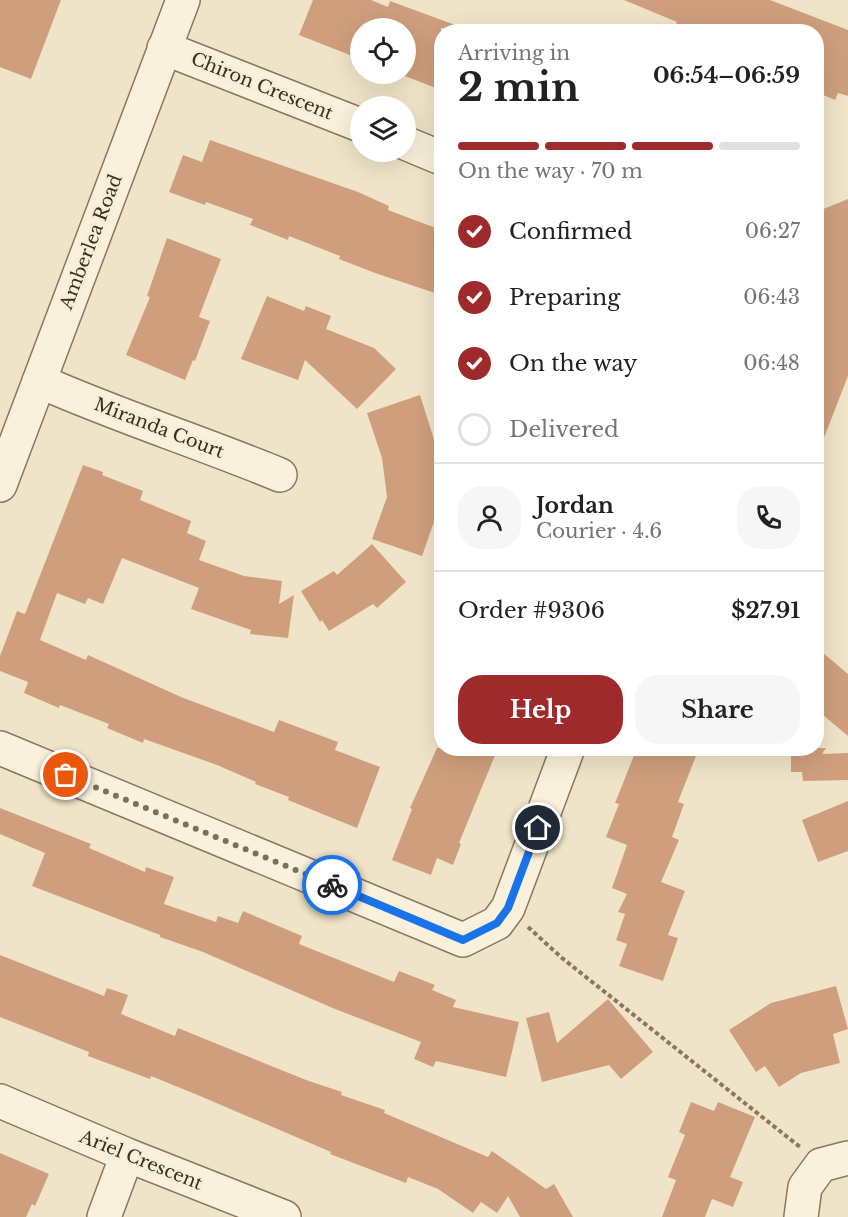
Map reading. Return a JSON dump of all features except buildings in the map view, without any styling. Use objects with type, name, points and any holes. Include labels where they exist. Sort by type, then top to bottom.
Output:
[{"type":"street","name":"Amberlea Road","points":[[0,485],[183,0]]},
{"type":"street","name":"Chiron Crescent","points":[[164,48],[350,121]]},
{"type":"street","points":[[416,148],[434,155]]},
{"type":"street","name":"Miranda Court","points":[[39,381],[280,475]]},
{"type":"street","points":[[0,748],[463,940],[497,923],[508,908],[565,756]]},
{"type":"street","name":"Ariel Crescent","points":[[0,1101],[127,1155],[284,1217]]},
{"type":"street","points":[[104,1217],[127,1155]]},
{"type":"street","points":[[801,1217],[805,1187],[834,1162]]},
{"type":"path","points":[[508,908],[562,958],[834,1162]]},
{"type":"way so far","points":[[66,775],[332,885]]},
{"type":"route","points":[[332,885],[463,940],[497,923],[508,908],[538,828]]}]
